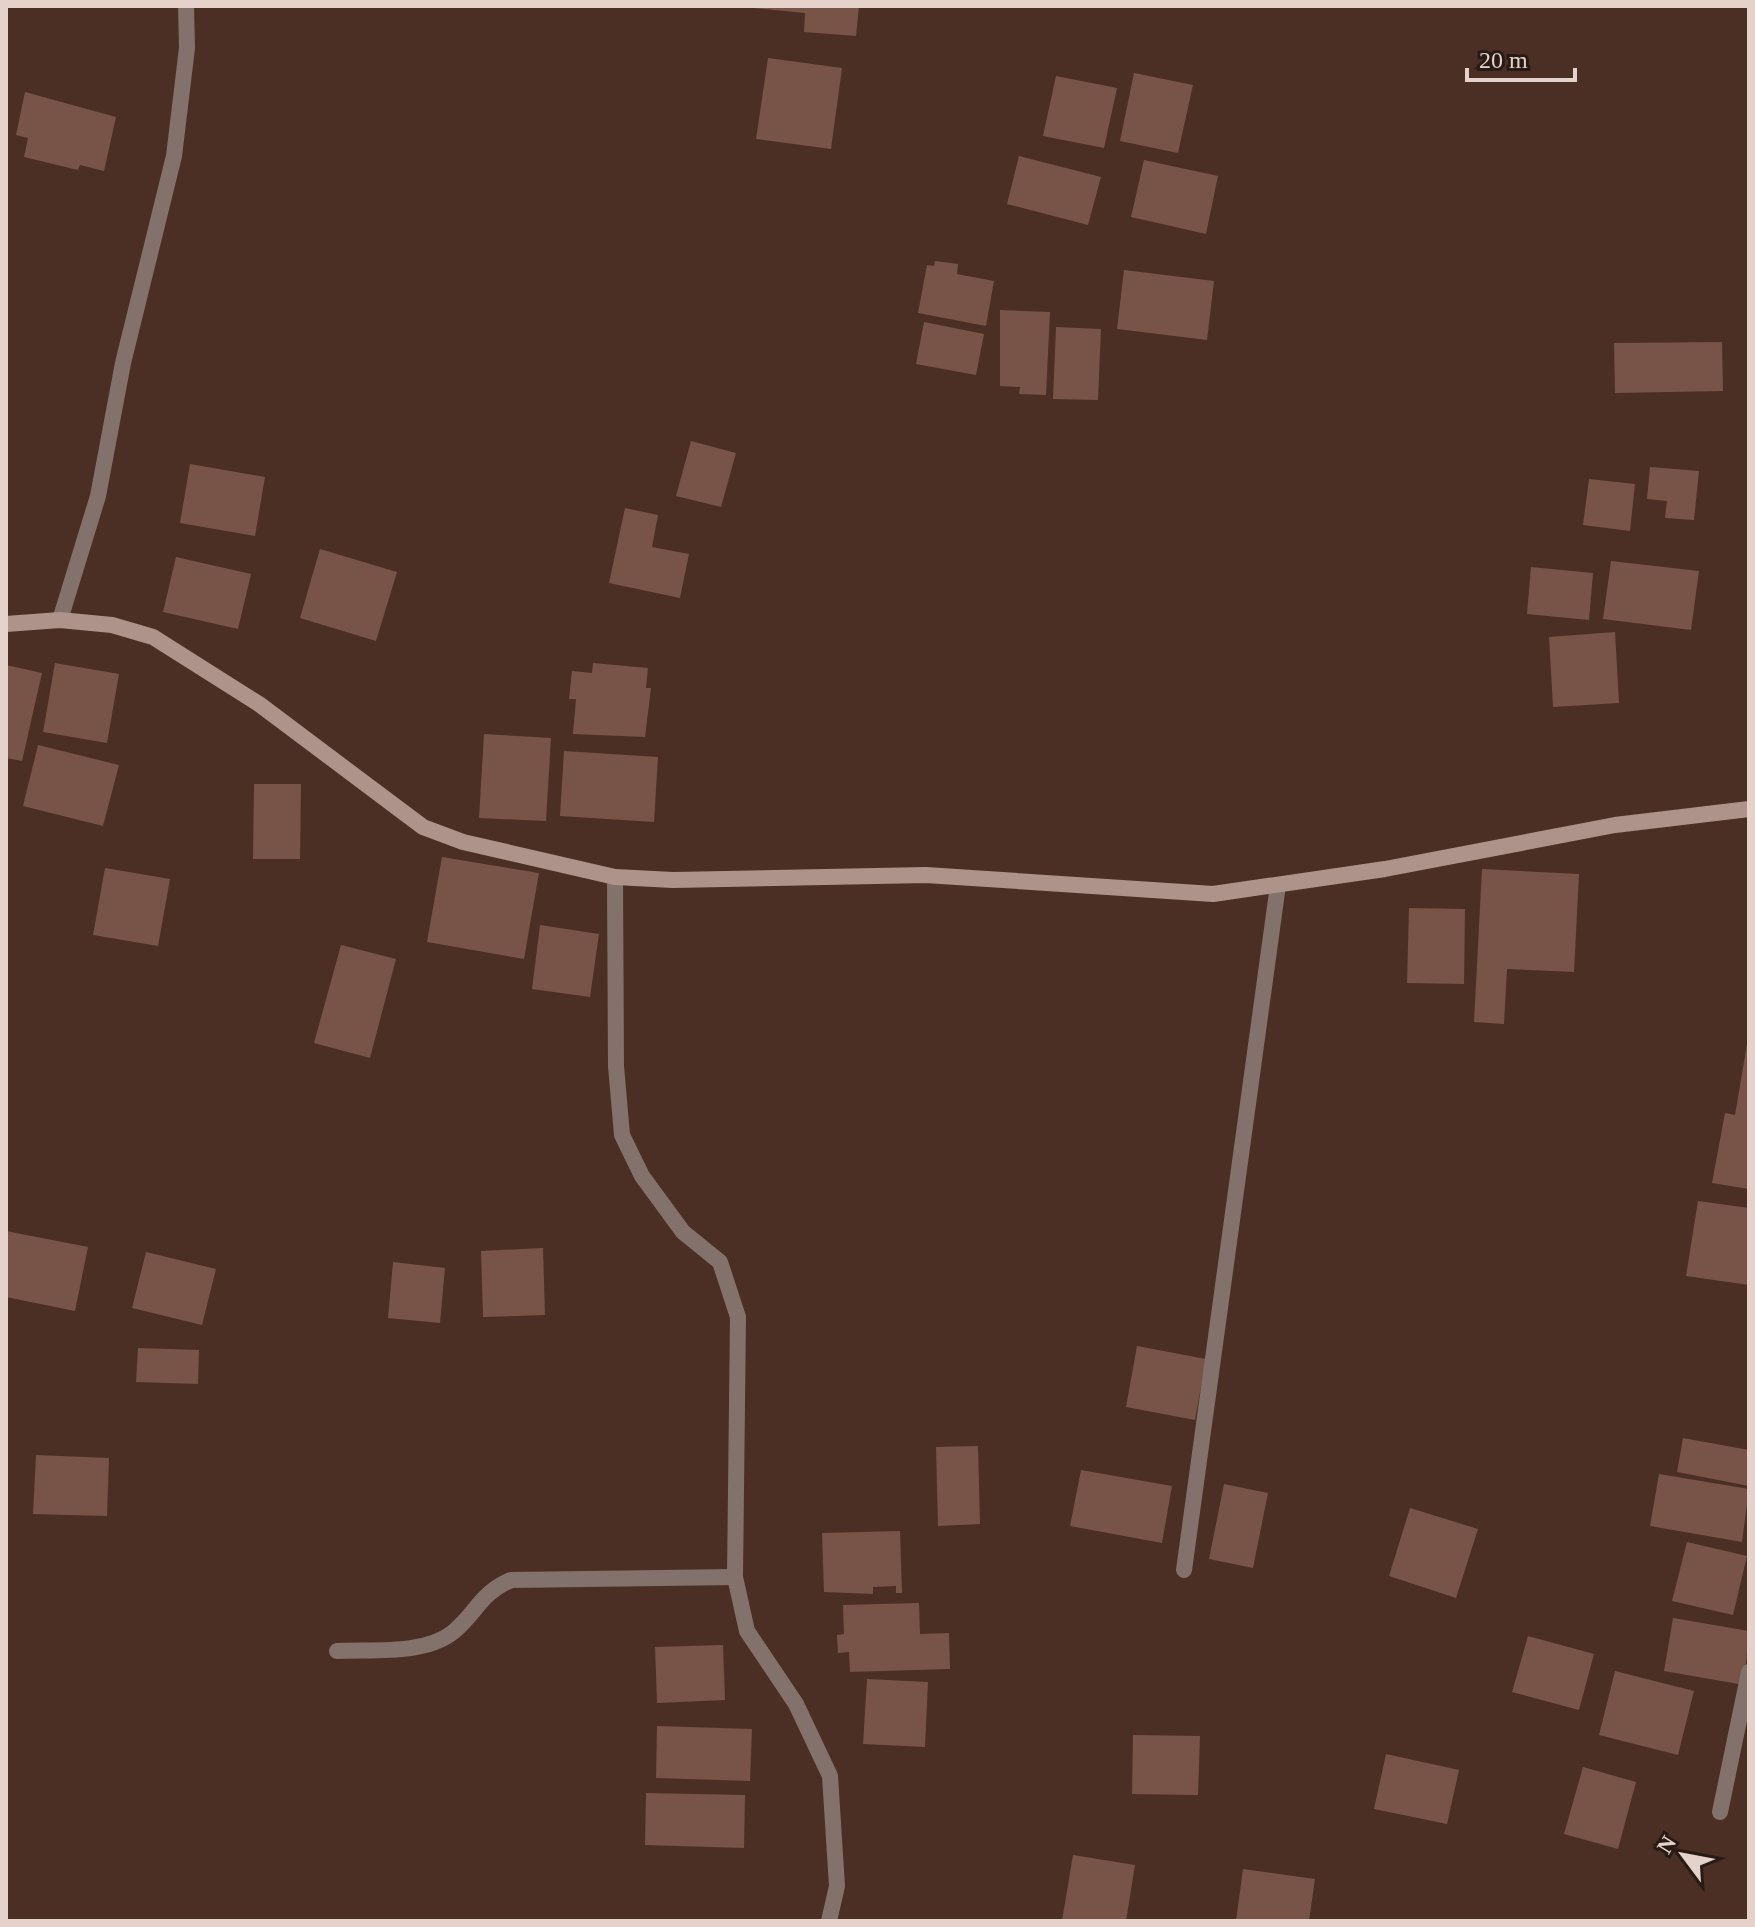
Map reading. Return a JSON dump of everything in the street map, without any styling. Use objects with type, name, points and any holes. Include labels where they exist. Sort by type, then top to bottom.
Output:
[{"type":"main road","points":[[6,624],[60,620],[112,625],[153,637],[259,704],[423,827],[463,842],[615,877],[673,880],[926,875],[1213,894],[1385,869],[1615,825],[1749,809]]},
{"type":"street","points":[[60,620],[98,496],[123,363],[174,156],[187,48],[186,6]]},
{"type":"street","points":[[615,877],[616,1066],[622,1135],[642,1176],[683,1232],[720,1262],[738,1317],[735,1577],[747,1631],[796,1704],[830,1776],[837,1886],[829,1921]]},
{"type":"street","points":[[1184,1570],[1278,885]]},
{"type":"street","points":[[337,1651],[422,1646],[452,1633],[490,1588],[511,1580],[735,1577]]},
{"type":"street","points":[[1720,1812],[1749,1672]]},
{"type":"building","points":[[734,6],[859,6],[856,36],[804,32],[805,13]]},
{"type":"building","points":[[768,58],[842,68],[831,149],[756,139]]},
{"type":"building","points":[[1134,73],[1193,85],[1178,153],[1120,141]]},
{"type":"building","points":[[1056,76],[1117,88],[1104,148],[1043,136]]},
{"type":"building","points":[[25,92],[116,117],[104,171],[80,165],[78,170],[24,157],[28,138],[16,135]]},
{"type":"building","points":[[1019,156],[1101,177],[1088,225],[1007,204]]},
{"type":"building","points":[[1144,160],[1218,176],[1206,234],[1131,217]]},
{"type":"building","points":[[935,261],[958,264],[957,274],[994,281],[986,326],[918,313],[927,265],[934,266]]},
{"type":"building","points":[[1124,270],[1214,281],[1207,340],[1117,329]]},
{"type":"building","points":[[1000,310],[1050,312],[1046,395],[1019,394],[1020,387],[1000,386]]},
{"type":"building","points":[[924,322],[984,334],[976,375],[916,364]]},
{"type":"building","points":[[1056,327],[1101,329],[1098,400],[1053,399]]},
{"type":"building","points":[[1722,342],[1723,391],[1615,393],[1614,343]]},
{"type":"building","points":[[691,441],[736,453],[721,507],[676,496]]},
{"type":"building","points":[[190,464],[265,477],[255,536],[180,523]]},
{"type":"building","points":[[1650,467],[1699,471],[1694,520],[1665,518],[1667,501],[1647,499]]},
{"type":"building","points":[[1589,479],[1635,484],[1630,531],[1583,525]]},
{"type":"building","points":[[625,508],[658,515],[652,547],[689,554],[680,598],[609,583]]},
{"type":"building","points":[[320,549],[397,572],[376,641],[300,618]]},
{"type":"building","points":[[176,557],[251,574],[238,629],[163,612]]},
{"type":"building","points":[[1611,561],[1699,571],[1691,630],[1603,619]]},
{"type":"building","points":[[1531,567],[1593,573],[1589,620],[1527,614]]},
{"type":"building","points":[[1615,632],[1619,703],[1553,707],[1549,637]]},
{"type":"building","points":[[55,663],[119,674],[107,743],[43,732]]},
{"type":"building","points":[[593,663],[648,668],[646,688],[651,688],[645,737],[573,734],[576,699],[569,699],[572,671],[592,673]]},
{"type":"building","points":[[6,665],[42,673],[22,761],[6,758]]},
{"type":"building","points":[[484,734],[551,738],[546,821],[479,818]]},
{"type":"building","points":[[38,745],[119,765],[103,826],[23,806]]},
{"type":"building","points":[[564,751],[658,757],[654,822],[560,816]]},
{"type":"building","points":[[254,784],[301,784],[300,859],[253,859]]},
{"type":"building","points":[[442,857],[539,873],[524,959],[427,942]]},
{"type":"building","points":[[105,868],[170,879],[158,946],[93,935]]},
{"type":"building","points":[[1482,869],[1579,874],[1574,972],[1507,969],[1504,1024],[1474,1022]]},
{"type":"building","points":[[1409,908],[1465,909],[1464,984],[1407,983]]},
{"type":"building","points":[[540,925],[599,934],[590,997],[532,989]]},
{"type":"building","points":[[341,945],[396,959],[370,1058],[314,1043]]},
{"type":"building","points":[[1747,1044],[1749,1189],[1712,1183],[1725,1113],[1735,1115]]},
{"type":"building","points":[[1698,1201],[1749,1208],[1749,1285],[1686,1276]]},
{"type":"building","points":[[6,1231],[88,1247],[75,1311],[6,1297]]},
{"type":"building","points":[[543,1248],[545,1315],[483,1317],[481,1251]]},
{"type":"building","points":[[146,1252],[216,1269],[202,1325],[132,1308]]},
{"type":"building","points":[[393,1262],[445,1268],[440,1323],[388,1318]]},
{"type":"building","points":[[1137,1346],[1206,1359],[1195,1420],[1126,1407]]},
{"type":"building","points":[[138,1348],[199,1350],[198,1384],[136,1382]]},
{"type":"building","points":[[1683,1438],[1749,1450],[1749,1486],[1677,1472]]},
{"type":"building","points":[[978,1446],[980,1524],[938,1526],[936,1447]]},
{"type":"building","points":[[36,1455],[109,1458],[107,1516],[33,1514]]},
{"type":"building","points":[[1081,1470],[1172,1486],[1162,1543],[1070,1526]]},
{"type":"building","points":[[1659,1474],[1749,1489],[1742,1542],[1650,1526]]},
{"type":"building","points":[[1224,1484],[1268,1493],[1253,1568],[1209,1559]]},
{"type":"building","points":[[1410,1508],[1478,1529],[1456,1598],[1389,1576]]},
{"type":"building","points":[[900,1531],[902,1593],[896,1593],[896,1586],[873,1587],[873,1594],[824,1592],[822,1533]]},
{"type":"building","points":[[1687,1542],[1747,1556],[1733,1615],[1672,1601]]},
{"type":"building","points":[[919,1603],[920,1634],[949,1633],[950,1669],[850,1672],[849,1652],[838,1653],[837,1635],[844,1634],[843,1605]]},
{"type":"building","points":[[1673,1618],[1749,1631],[1744,1685],[1664,1671]]},
{"type":"building","points":[[1528,1636],[1594,1654],[1579,1710],[1512,1692]]},
{"type":"building","points":[[723,1645],[725,1700],[657,1703],[655,1647]]},
{"type":"building","points":[[1615,1671],[1694,1691],[1678,1755],[1599,1735]]},
{"type":"building","points":[[867,1679],[928,1682],[925,1747],[863,1744]]},
{"type":"building","points":[[657,1726],[752,1729],[750,1781],[656,1778]]},
{"type":"building","points":[[1133,1735],[1200,1736],[1198,1795],[1132,1794]]},
{"type":"building","points":[[1386,1754],[1459,1770],[1447,1824],[1374,1809]]},
{"type":"building","points":[[1583,1767],[1636,1782],[1618,1849],[1564,1834]]},
{"type":"building","points":[[646,1793],[745,1795],[744,1848],[645,1845]]},
{"type":"building","points":[[1073,1855],[1135,1865],[1126,1921],[1062,1921]]},
{"type":"building","points":[[1243,1869],[1315,1879],[1309,1921],[1236,1921]]}]
